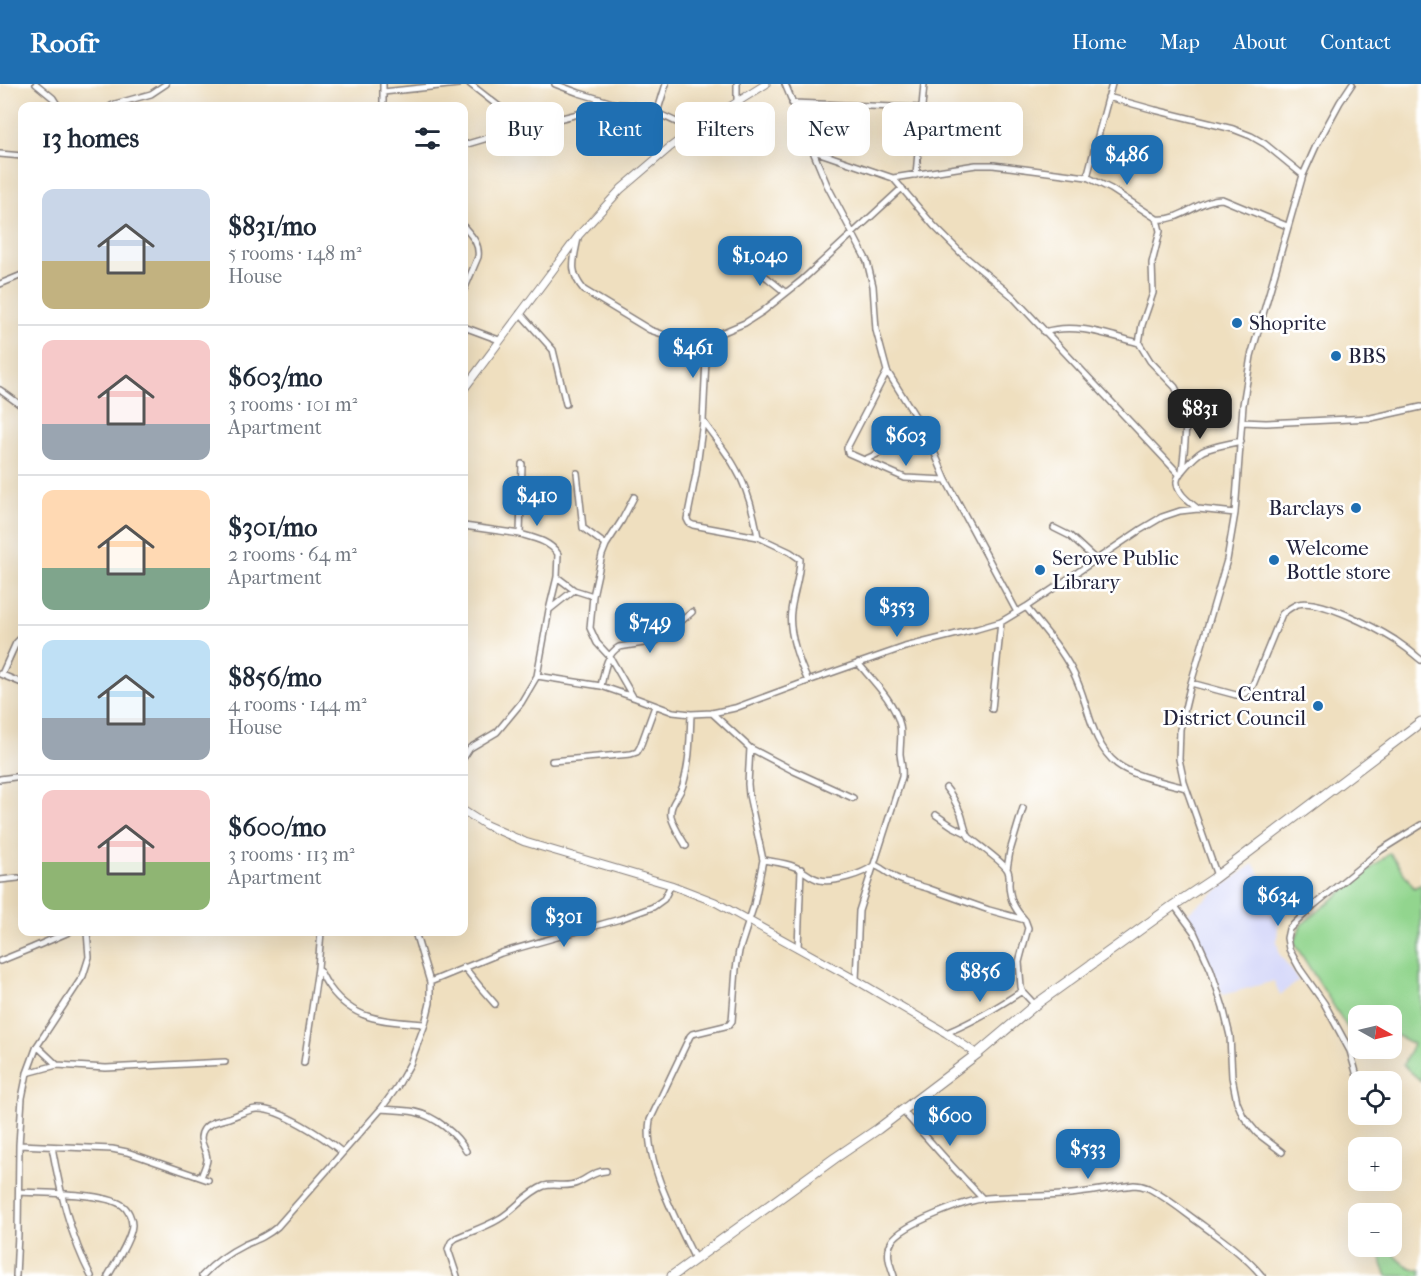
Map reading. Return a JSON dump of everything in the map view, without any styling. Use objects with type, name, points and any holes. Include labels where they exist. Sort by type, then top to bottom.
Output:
[{"type":"main road","points":[[672,1276],[878,1129],[977,1054],[1035,1005],[1217,876],[1421,722]]},
{"type":"street","points":[[36,84],[56,102]]},
{"type":"street","points":[[126,102],[151,94],[166,84]]},
{"type":"street","points":[[383,84],[383,102]]},
{"type":"street","points":[[383,92],[458,84]]},
{"type":"street","points":[[470,84],[493,102]]},
{"type":"street","points":[[555,84],[612,102]]},
{"type":"street","points":[[660,102],[666,84]]},
{"type":"street","points":[[736,84],[737,102],[766,84]]},
{"type":"street","points":[[784,84],[792,102]]},
{"type":"street","points":[[922,102],[924,84]]},
{"type":"street","points":[[1087,177],[1112,84]]},
{"type":"street","points":[[1217,876],[1186,788],[1179,759],[1180,729],[1227,560],[1235,513],[1244,394],[1251,356],[1303,175],[1316,146],[1352,84]]},
{"type":"street","points":[[1108,97],[1233,129],[1251,136],[1265,144],[1303,175]]},
{"type":"street","points":[[468,144],[486,138]]},
{"type":"street","points":[[468,383],[579,235],[621,189],[675,144]]},
{"type":"street","points":[[0,152],[18,156]]},
{"type":"street","points":[[814,156],[867,261],[876,330],[887,371],[927,435],[946,480],[1017,612]]},
{"type":"street","points":[[829,156],[893,178],[976,165],[993,165],[1087,177],[1111,189],[1157,219],[1175,217],[1215,199],[1222,199],[1287,226]]},
{"type":"street","points":[[916,175],[917,156]]},
{"type":"street","points":[[893,178],[934,226],[962,254],[1011,295],[1044,332],[1181,472]]},
{"type":"street","points":[[579,235],[574,273],[585,290],[650,330],[668,336],[706,339],[745,323],[786,292],[902,188]]},
{"type":"street","points":[[1157,219],[1160,231],[1152,263],[1153,293],[1142,325],[1139,343],[1150,361],[1178,392],[1186,420],[1181,472],[1176,483],[1183,496],[1198,509]]},
{"type":"street","points":[[468,232],[475,241],[478,252],[468,281]]},
{"type":"street","points":[[749,263],[786,292]]},
{"type":"street","points":[[0,284],[18,277]]},
{"type":"street","points":[[520,313],[553,350],[566,404]]},
{"type":"street","points":[[468,328],[499,340]]},
{"type":"street","points":[[1044,332],[1054,329],[1078,329],[1108,334],[1139,343]]},
{"type":"street","points":[[706,339],[704,421],[687,519],[693,525],[758,537],[800,559],[790,626],[808,681]]},
{"type":"street","points":[[887,371],[847,448],[848,453],[905,478],[946,480]]},
{"type":"street","points":[[0,390],[18,403]]},
{"type":"street","points":[[1242,422],[1371,418],[1421,407]]},
{"type":"street","points":[[704,421],[744,483],[758,537]]},
{"type":"street","points":[[864,460],[904,442],[927,435]]},
{"type":"street","points":[[1181,472],[1203,451],[1241,441]]},
{"type":"street","points":[[520,534],[522,464]]},
{"type":"street","points":[[576,473],[583,528],[606,544]]},
{"type":"street","points":[[633,697],[610,657],[597,643],[590,628],[593,596],[606,544],[634,497]]},
{"type":"street","points":[[537,676],[600,686],[673,712],[712,713],[735,708],[905,647],[1001,621],[1026,607],[1095,559],[1162,517],[1180,511],[1198,509],[1235,513]]},
{"type":"street","points":[[468,527],[520,534],[547,543],[556,550],[559,558],[537,676],[521,703],[496,732],[468,747]]},
{"type":"street","points":[[1054,528],[1070,536],[1095,559]]},
{"type":"street","points":[[556,577],[574,590],[593,596]]},
{"type":"street","points":[[549,610],[574,590]]},
{"type":"street","points":[[1191,683],[1236,695],[1247,692],[1253,685],[1282,614],[1298,604],[1317,604],[1353,618],[1396,640],[1421,660]]},
{"type":"street","points":[[1026,607],[1056,644],[1073,671],[1106,754],[1119,766],[1186,788]]},
{"type":"street","points":[[600,686],[614,650],[662,638],[692,612]]},
{"type":"street","points":[[992,709],[1001,621]]},
{"type":"street","points":[[18,641],[1,674],[18,680]]},
{"type":"street","points":[[856,980],[859,911],[902,777],[903,766],[900,754],[900,729],[893,709],[858,663]]},
{"type":"street","points":[[552,761],[637,752],[655,706]]},
{"type":"street","points":[[712,713],[750,748],[854,798]]},
{"type":"street","points":[[686,846],[671,817],[671,812],[675,800],[682,791],[688,766],[691,714]]},
{"type":"street","points":[[695,1259],[668,1201],[657,1170],[648,1129],[650,1120],[690,1036],[729,1025],[732,1021],[739,951],[759,887],[763,860],[749,795],[750,748]]},
{"type":"street","points":[[0,779],[18,777]]},
{"type":"street","points":[[946,788],[961,815],[969,837],[1007,869],[1010,878],[1010,898],[1028,928],[1019,962],[1021,987],[1035,1005]]},
{"type":"street","points":[[1007,869],[1023,808]]},
{"type":"street","points":[[468,814],[486,825],[525,842],[671,885],[715,902],[856,980],[977,1054]]},
{"type":"street","points":[[936,815],[966,833]]},
{"type":"street","points":[[1356,1071],[1350,1051],[1339,1030],[1289,949],[1287,938],[1289,929],[1320,900],[1381,850],[1421,825]]},
{"type":"street","points":[[763,860],[788,864],[820,880],[831,880],[861,872],[874,865]]},
{"type":"street","points":[[874,865],[906,882],[1025,920]]},
{"type":"street","points":[[798,948],[801,869]]},
{"type":"street","points":[[0,880],[18,878]]},
{"type":"street","points":[[430,982],[501,953],[620,919],[653,907],[664,900],[671,885]]},
{"type":"street","points":[[1174,905],[1194,932],[1211,970],[1230,1036],[1232,1077],[1237,1102],[1243,1116],[1257,1132],[1282,1152]]},
{"type":"street","points":[[0,961],[60,936]]},
{"type":"street","points":[[16,1276],[19,1145],[22,1098],[27,1073],[37,1046],[83,976],[88,957],[87,936]]},
{"type":"street","points":[[304,1063],[321,936]]},
{"type":"street","points":[[202,1276],[218,1260],[269,1234],[277,1227],[381,1110],[397,1087],[410,1064],[430,1003],[430,982],[416,936]]},
{"type":"street","points":[[464,967],[495,1004]]},
{"type":"street","points":[[318,968],[342,1002],[354,1011],[370,1017],[424,1024]]},
{"type":"street","points":[[946,1033],[999,1007],[1022,991]]},
{"type":"street","points":[[37,1046],[57,1065]]},
{"type":"street","points":[[27,1073],[57,1065],[106,1068],[225,1062]]},
{"type":"street","points":[[201,1177],[207,1156],[200,1140],[203,1130],[209,1124],[255,1109],[265,1109],[296,1122],[327,1140],[342,1152]]},
{"type":"street","points":[[381,1110],[426,1115],[459,1140],[466,1151]]},
{"type":"street","points":[[902,1110],[983,1199]]},
{"type":"street","points":[[19,1145],[112,1149],[208,1180]]},
{"type":"street","points":[[52,1147],[69,1222],[91,1276]]},
{"type":"street","points":[[457,1276],[448,1249],[456,1238],[500,1219],[530,1194],[547,1185],[572,1185],[600,1171],[606,1171]]},
{"type":"street","points":[[894,1276],[888,1251],[891,1241],[903,1229],[968,1203],[983,1199],[1063,1195],[1142,1185],[1173,1204],[1215,1235],[1262,1276]]},
{"type":"street","points":[[19,1192],[61,1193],[123,1205],[132,1223],[131,1234],[108,1276]]},
{"type":"shaded area","points":[[1253,864],[1287,912],[1278,926],[1277,942],[1280,955],[1299,980],[1280,995],[1274,981],[1223,995],[1187,913]]},
{"type":"green space","points":[[1390,853],[1414,888],[1421,884],[1421,1081],[1403,1065],[1413,1044],[1402,1038],[1402,1005],[1348,1005],[1348,1029],[1294,943],[1301,925]]},
{"type":"green space","points":[[1381,1257],[1397,1257],[1411,1268],[1421,1270],[1421,1276],[1387,1276]]},
{"type":"place","name":"Shoprite","points":[[1237,323]]},
{"type":"place","name":"BBS","points":[[1336,356]]},
{"type":"place","name":"Barclays","points":[[1356,508]]},
{"type":"place","name":"Welcome Bottle store","points":[[1274,560]]},
{"type":"place","name":"Serowe Public Library","points":[[1040,570]]},
{"type":"place","name":"Central District Council","points":[[1318,706]]}]
